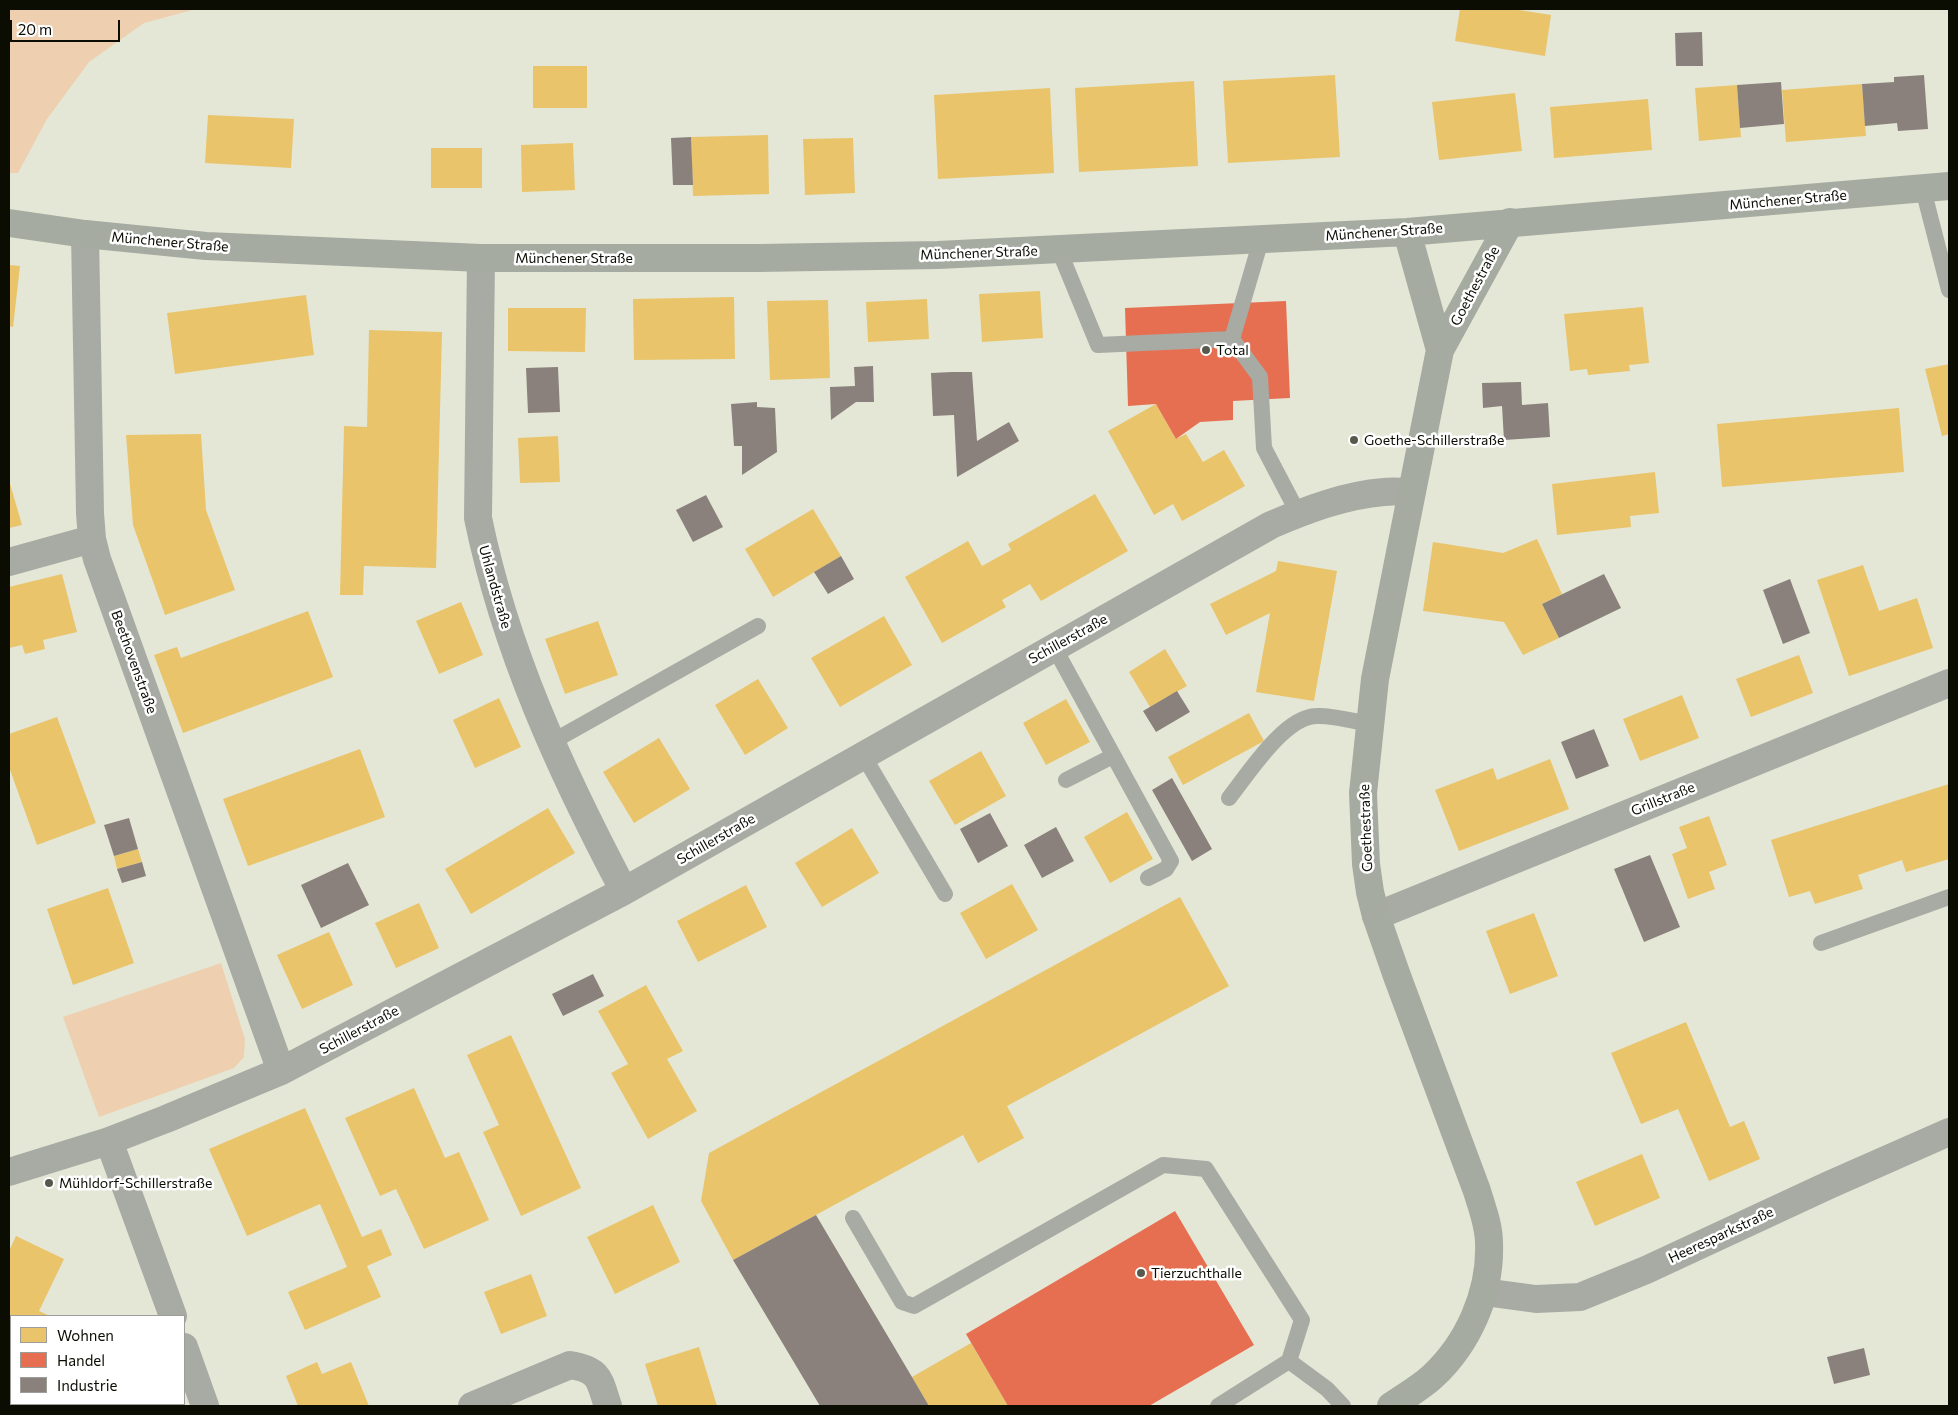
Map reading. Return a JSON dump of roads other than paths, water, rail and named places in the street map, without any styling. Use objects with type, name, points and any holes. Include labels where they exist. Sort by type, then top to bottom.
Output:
[{"type":"street","name":"Münchener Straße","points":[[9,223],[86,234],[206,246],[481,258],[769,258],[938,255],[1407,232],[1936,188]]},
{"type":"street","name":"Goethestraße","points":[[1391,1406],[1431,1378],[1451,1356],[1470,1326],[1484,1292],[1489,1243],[1486,1219],[1477,1191],[1397,976],[1376,916],[1370,892],[1364,838],[1363,794],[1370,724],[1375,679],[1440,350],[1510,222]]},
{"type":"street","name":"Goethestraße","points":[[1407,232],[1440,350]]},
{"type":"street","name":"Beethovenstraße","points":[[86,234],[92,540],[97,559],[281,1071]]},
{"type":"street","name":"Uhlandstraße","points":[[481,258],[478,518],[486,558],[504,622],[550,743],[624,891]]},
{"type":"street","name":"Schillerstraße","points":[[9,1172],[109,1141],[281,1071],[624,891],[1271,526],[1298,513],[1345,499],[1374,493],[1412,492]]},
{"type":"street","points":[[9,562],[92,540]]},
{"type":"street","name":"Grillstraße","points":[[1376,916],[1949,683]]},
{"type":"street","name":"Heeresparkstraße","points":[[1484,1292],[1536,1299],[1580,1297],[1646,1270],[1821,1188],[1949,1132]]},
{"type":"street","points":[[109,1141],[172,1315]]},
{"type":"street","points":[[185,1350],[205,1406]]},
{"type":"street","points":[[472,1406],[570,1365],[586,1368],[598,1378],[608,1406]]},
{"type":"lane","points":[[1936,188],[1949,290]]},
{"type":"lane","points":[[1232,339],[1261,240]]},
{"type":"lane","points":[[1059,250],[1098,345],[1232,339]]},
{"type":"lane","points":[[1232,339],[1260,377],[1264,448],[1298,513]]},
{"type":"lane","points":[[550,743],[758,626]]},
{"type":"lane","points":[[1054,647],[1171,861],[1166,869],[1148,878]]},
{"type":"lane","points":[[1229,798],[1280,734],[1294,724],[1315,716],[1370,724]]},
{"type":"lane","points":[[863,755],[945,894]]},
{"type":"lane","points":[[1066,780],[1113,756]]},
{"type":"lane","points":[[1822,943],[1949,897]]},
{"type":"lane","points":[[853,1218],[902,1302],[914,1306],[1163,1165],[1206,1170],[1302,1320],[1289,1361],[1218,1406]]},
{"type":"lane","points":[[1289,1361],[1327,1389],[1343,1406]]},
{"type":"place","name":"Total","points":[[1206,350]]},
{"type":"place","name":"Goethe-Schillerstraße","points":[[1354,440]]},
{"type":"place","name":"Mühldorf-Schillerstraße","points":[[49,1183]]},
{"type":"place","name":"Tierzuchthalle","points":[[1141,1273]]}]
